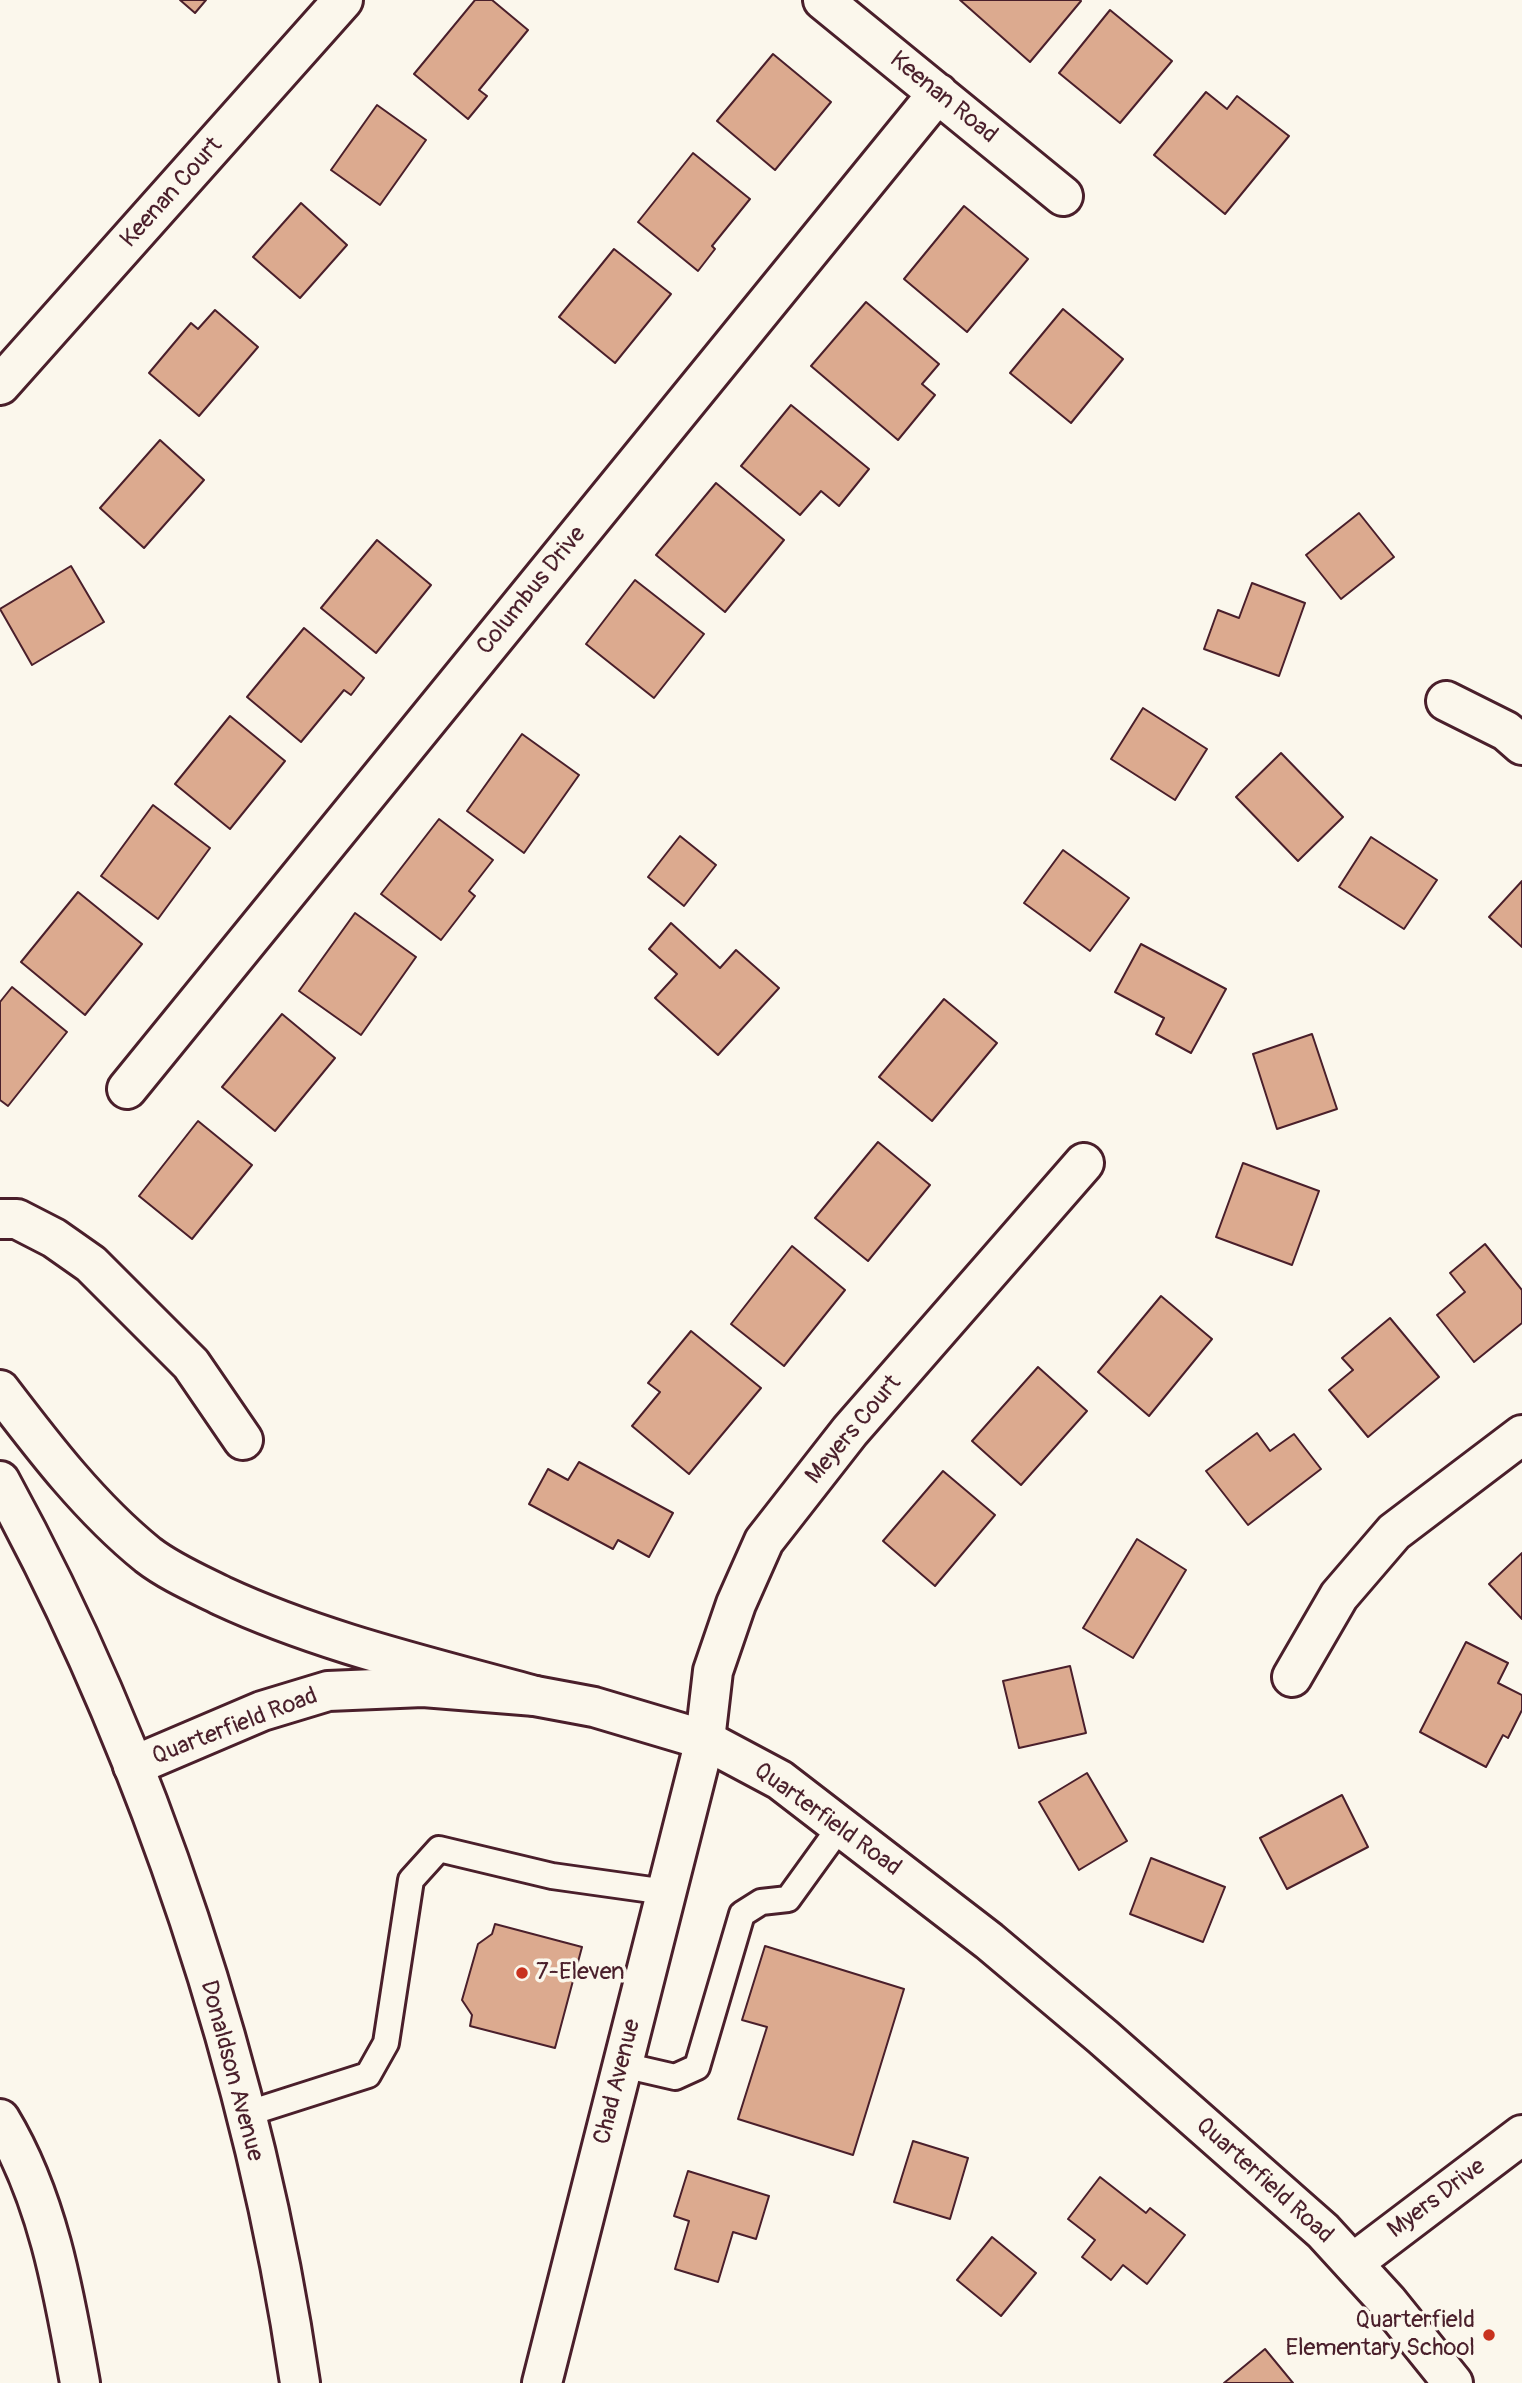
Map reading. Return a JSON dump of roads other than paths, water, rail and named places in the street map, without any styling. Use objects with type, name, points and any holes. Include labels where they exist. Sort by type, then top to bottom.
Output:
[{"type":"street","name":"Keenan Court","points":[[0,385],[343,0]]},
{"type":"street","name":"Keenan Road","points":[[824,0],[1063,196]]},
{"type":"street","name":"Columbus Drive","points":[[127,1089],[937,93]]},
{"type":"street","points":[[1446,701],[1506,731],[1522,745]]},
{"type":"street","name":"Meyers Court","points":[[705,1740],[713,1671],[736,1604],[764,1541],[850,1431],[1084,1163]]},
{"type":"street","points":[[0,1219],[17,1219],[54,1238],[91,1264],[191,1364],[243,1440]]},
{"type":"street","points":[[0,1390],[56,1464],[100,1511],[150,1556],[197,1584],[256,1612],[341,1641],[535,1696]]},
{"type":"street","points":[[1292,1676],[1339,1596],[1394,1532],[1522,1435]]},
{"type":"street","name":"Quarterfield Road","points":[[0,1481],[81,1639],[133,1766],[262,1711],[328,1691],[423,1687],[535,1696],[594,1707],[705,1740],[780,1780],[989,1941],[1103,2037],[1323,2231],[1453,2383]]},
{"type":"street","name":"Chad Avenue","points":[[542,2383],[705,1740]]},
{"type":"street","name":"Donaldson Avenue","points":[[133,1766],[193,1937],[246,2114],[292,2324],[300,2383]]},
{"type":"street","points":[[0,2119],[11,2137],[41,2208],[63,2287],[80,2383]]},
{"type":"street","name":"Myers Drive","points":[[1353,2263],[1522,2135]]},
{"type":"lane","points":[[623,2065],[675,2077],[696,2067],[741,1914],[761,1902],[788,1899],[840,1827]]},
{"type":"lane","points":[[246,2114],[368,2075],[386,2043],[411,1880],[439,1849],[552,1876],[666,1892]]},
{"type":"place","name":"7-Eleven","points":[[522,1973]]},
{"type":"place","name":"Quarterfield Elementary School","points":[[1489,2335]]}]
